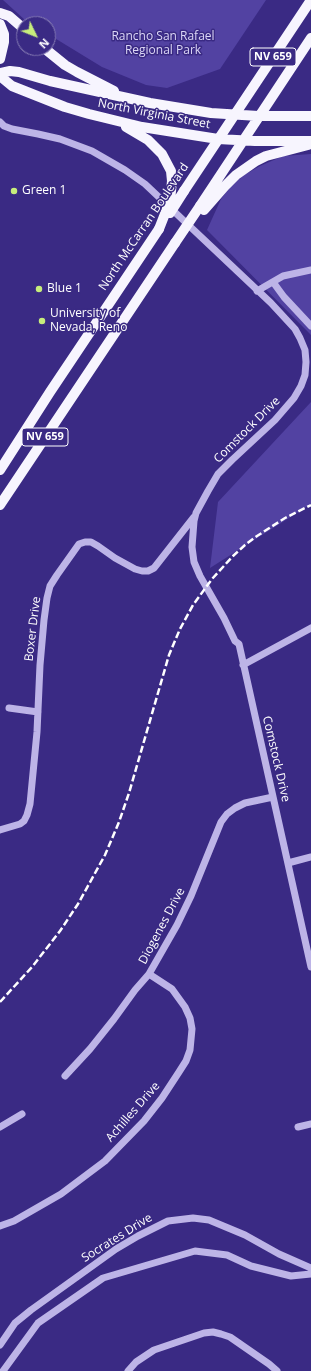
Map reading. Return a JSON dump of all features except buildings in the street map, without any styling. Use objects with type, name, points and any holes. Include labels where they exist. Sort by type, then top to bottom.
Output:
[{"type":"main road","name":"North McCarran Boulevard","points":[[0,470],[50,392],[311,0]]},
{"type":"main road","points":[[0,13],[9,16],[16,22]]},
{"type":"main road","points":[[0,24],[4,34],[4,42],[0,58]]},
{"type":"main road","name":"NV 659","points":[[0,505],[175,242],[202,208],[242,140],[311,38]]},
{"type":"main road","points":[[54,56],[77,72],[127,97]]},
{"type":"main road","name":"North Virginia Street","points":[[0,73],[10,71],[19,72],[50,81],[190,110],[235,115],[311,116]]},
{"type":"main road","name":"North Virginia Street","points":[[0,76],[12,86],[42,98],[115,121],[160,131],[218,139],[311,141]]},
{"type":"main road","points":[[115,121],[156,146],[167,163],[172,181],[170,201],[159,229]]},
{"type":"main road","points":[[202,208],[236,176],[256,161],[266,156],[311,144]]},
{"type":"street","name":"Comstock Drive","points":[[0,122],[4,126],[12,129],[60,139],[92,151],[126,170],[145,184],[286,318],[298,334],[305,350],[305,374],[301,386],[294,398],[275,420],[218,474],[196,513],[192,539],[194,562],[202,580],[235,640],[239,644],[311,967]]},
{"type":"street","points":[[258,291],[283,276],[311,270]]},
{"type":"street","points":[[273,282],[284,297],[311,326]]},
{"type":"street","name":"Boxer Drive","points":[[0,830],[20,824],[28,816],[38,712],[44,620],[50,586],[79,544],[91,542],[114,558],[135,569],[148,571],[154,568],[196,513]]},
{"type":"street","points":[[243,665],[311,628]]},
{"type":"street","points":[[9,708],[38,712]]},
{"type":"street","name":"Diogenes Drive","points":[[65,1076],[90,1049],[149,974],[177,925],[191,896],[221,822],[231,811],[245,803],[273,797]]},
{"type":"street","points":[[288,863],[311,857]]},
{"type":"street","name":"Achilles Drive","points":[[0,1226],[20,1218],[61,1194],[105,1161],[144,1121],[162,1098],[186,1061],[190,1050],[192,1029],[190,1018],[180,998],[164,983],[149,974]]},
{"type":"street","points":[[0,1127],[22,1114]]},
{"type":"street","points":[[298,1127],[311,1124]]},
{"type":"street","name":"Socrates Drive","points":[[0,1346],[15,1323],[31,1310],[116,1249],[168,1221],[193,1218],[209,1220],[245,1235],[279,1254],[311,1268]]},
{"type":"street","points":[[3,1371],[38,1323],[103,1278],[195,1251],[227,1255],[251,1266],[291,1276],[311,1274]]},
{"type":"street","points":[[128,1371],[140,1358],[154,1350],[204,1333],[213,1332],[230,1337],[277,1371]]},
{"type":"green space","name":"Rancho San Rafael Regional Park","points":[[3,0],[266,0],[220,69],[167,88],[146,85],[102,67],[56,39],[56,16],[21,16]]},
{"type":"green space","points":[[311,154],[311,335],[207,230],[221,199],[231,186],[244,175],[283,156]]},
{"type":"green space","points":[[311,402],[311,504],[210,568],[218,502]]},
{"type":"railway","points":[[0,1002],[32,967],[60,931],[78,904],[105,855],[129,793],[169,655],[180,629],[193,605],[212,579],[245,545],[285,518],[311,505]]},
{"type":"place","name":"Green 1","points":[[14,191]]},
{"type":"place","name":"Blue 1","points":[[39,289]]},
{"type":"place","name":"University of Nevada, Reno","points":[[42,321]]}]
